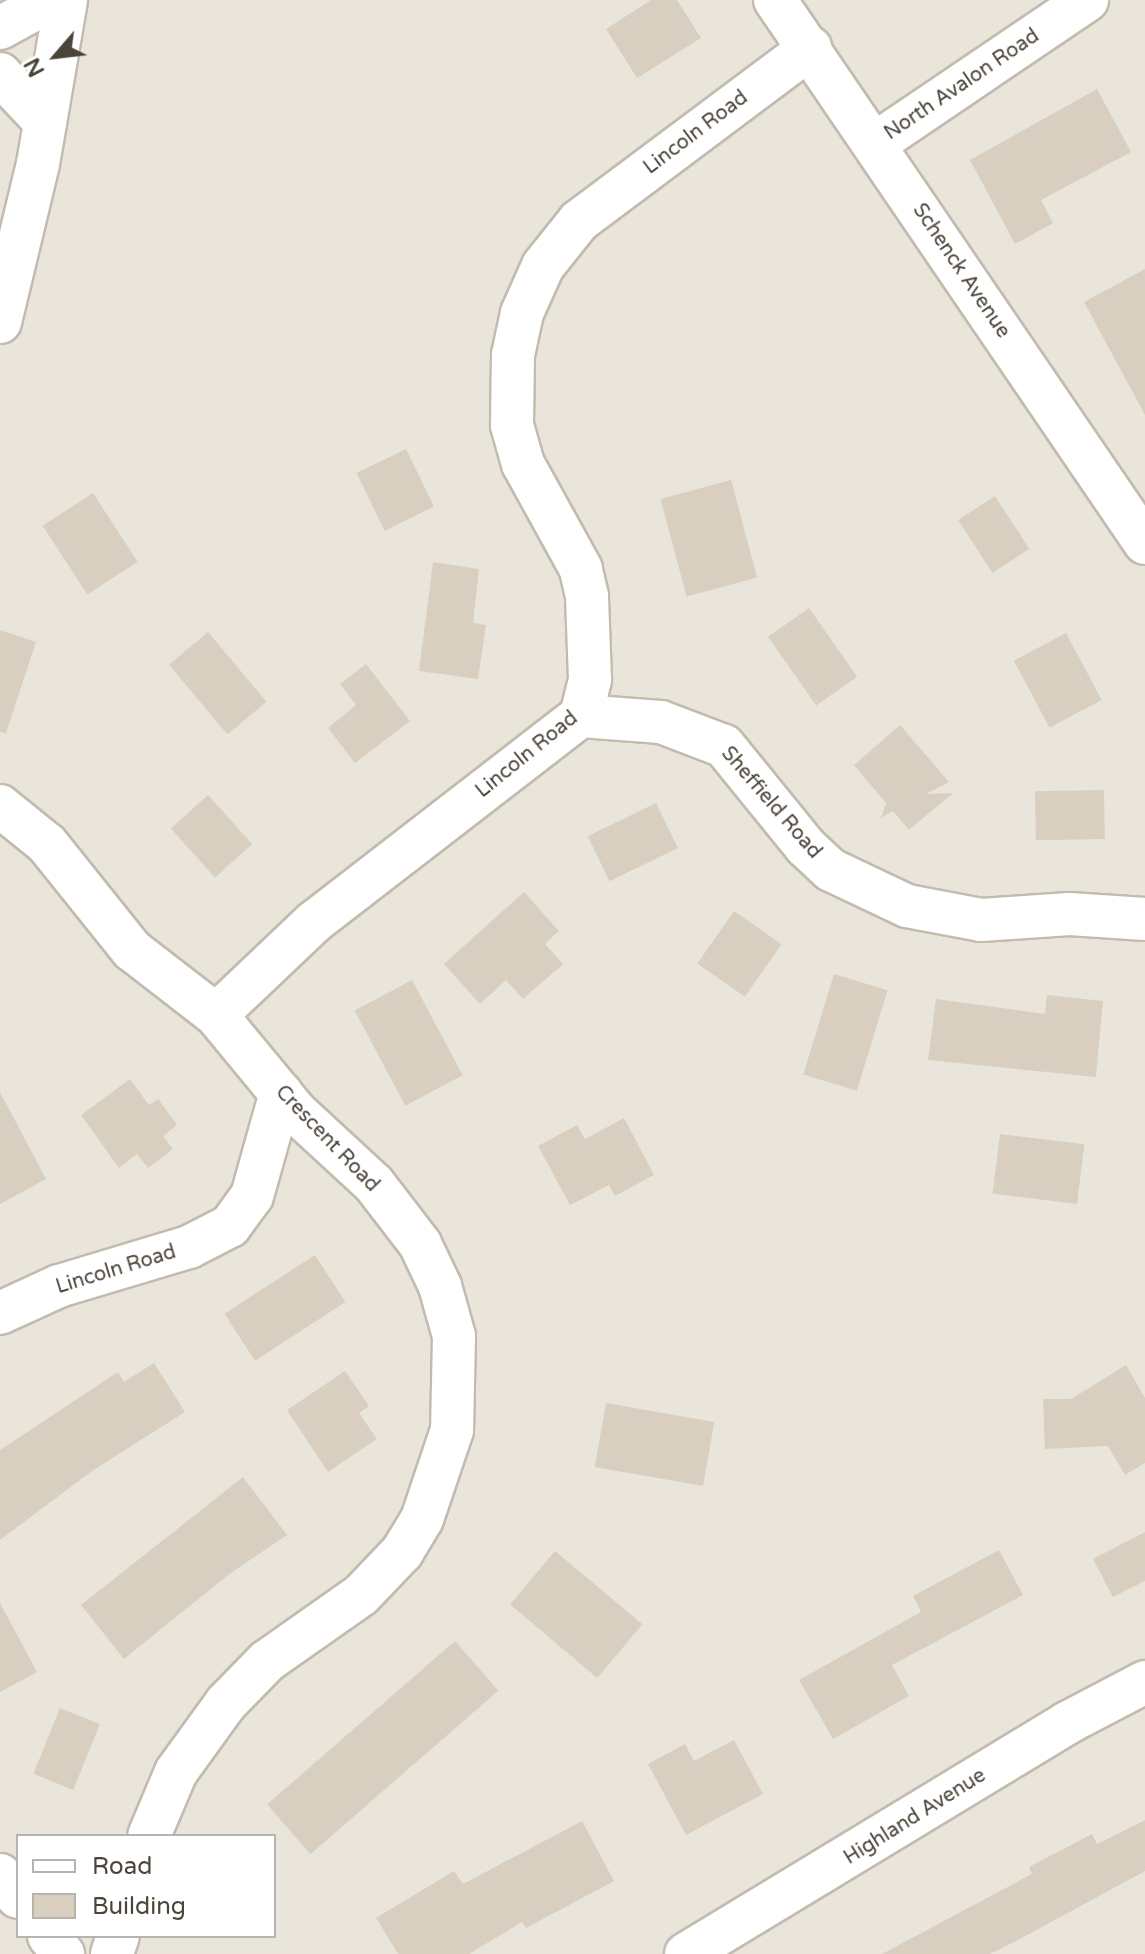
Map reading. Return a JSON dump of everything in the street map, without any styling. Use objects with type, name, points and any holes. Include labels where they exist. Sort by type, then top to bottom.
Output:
[{"type":"street","points":[[0,28],[51,0]]},
{"type":"street","points":[[0,322],[45,122],[66,0]]},
{"type":"street","name":"Schenck Avenue","points":[[775,0],[876,143],[1145,543]]},
{"type":"street","name":"North Avalon Road","points":[[876,143],[1087,0]]},
{"type":"street","name":"Lincoln Road","points":[[216,1015],[314,922],[581,716],[590,679],[587,596],[581,569],[523,464],[512,425],[513,355],[522,313],[543,266],[579,221],[810,48]]},
{"type":"street","points":[[0,74],[45,122]]},
{"type":"street","name":"Sheffield Road","points":[[581,716],[661,722],[724,746],[806,847],[831,870],[907,906],[981,920],[1070,914],[1145,919]]},
{"type":"street","name":"Crescent Road","points":[[0,806],[47,844],[132,950],[216,1015],[281,1093],[374,1184],[420,1244],[440,1286],[454,1336],[452,1430],[422,1519],[402,1552],[361,1595],[267,1661],[226,1703],[176,1772],[150,1834]]},
{"type":"street","name":"Lincoln Road","points":[[0,1313],[59,1286],[189,1247],[230,1226],[252,1196],[281,1093]]},
{"type":"street","name":"Highland Avenue","points":[[686,1954],[1067,1723],[1145,1682]]},
{"type":"street","points":[[0,1875],[16,1895]]},
{"type":"street","points":[[51,1938],[63,1954]]},
{"type":"shaded area","points":[[0,0],[1145,0],[1145,1954],[0,1954]]},
{"type":"building","points":[[651,0],[677,0],[701,38],[637,78],[606,29]]},
{"type":"building","points":[[1097,89],[1131,152],[1041,200],[1053,223],[1015,244],[970,160]]},
{"type":"building","points":[[1145,269],[1145,415],[1084,302]]},
{"type":"building","points":[[406,449],[434,507],[385,531],[357,473]]},
{"type":"building","points":[[731,480],[757,578],[687,596],[660,499]]},
{"type":"building","points":[[93,493],[138,562],[87,594],[43,526]]},
{"type":"building","points":[[995,496],[1029,549],[992,573],[958,520]]},
{"type":"building","points":[[433,562],[479,569],[473,623],[486,625],[478,679],[419,671]]},
{"type":"building","points":[[809,608],[857,677],[816,705],[768,637]]},
{"type":"building","points":[[0,630],[36,642],[6,733],[0,732]]},
{"type":"building","points":[[208,632],[266,702],[227,734],[169,665]]},
{"type":"building","points":[[1066,633],[1102,700],[1050,728],[1014,661]]},
{"type":"building","points":[[366,664],[410,721],[355,763],[328,728],[356,705],[340,684]]},
{"type":"building","points":[[900,725],[949,782],[926,794],[953,793],[909,830],[893,811],[881,818],[886,803],[854,765]]},
{"type":"building","points":[[1104,790],[1105,839],[1036,840],[1035,791]]},
{"type":"building","points":[[208,795],[252,844],[215,878],[171,828]]},
{"type":"building","points":[[656,803],[678,848],[610,881],[588,836]]},
{"type":"building","points":[[524,892],[559,931],[545,944],[563,964],[523,999],[506,980],[480,1004],[444,964]]},
{"type":"building","points":[[734,911],[782,944],[745,997],[697,963]]},
{"type":"building","points":[[834,974],[888,990],[857,1091],[803,1074]]},
{"type":"building","points":[[412,980],[463,1075],[405,1106],[355,1011]]},
{"type":"building","points":[[1047,995],[1103,1001],[1096,1077],[928,1060],[936,999],[1045,1014]]},
{"type":"building","points":[[130,1079],[149,1105],[158,1099],[177,1125],[163,1136],[173,1149],[148,1168],[137,1154],[119,1168],[81,1115]]},
{"type":"building","points":[[0,1092],[46,1179],[0,1204]]},
{"type":"building","points":[[624,1118],[654,1175],[615,1196],[609,1185],[570,1205],[538,1146],[577,1125],[585,1139]]},
{"type":"building","points":[[1000,1134],[1084,1144],[1077,1204],[993,1194]]},
{"type":"building","points":[[315,1255],[345,1302],[255,1361],[224,1314]]},
{"type":"building","points":[[154,1363],[185,1412],[92,1471],[0,1540],[0,1450],[118,1372],[124,1382]]},
{"type":"building","points":[[1126,1365],[1145,1398],[1145,1463],[1125,1475],[1108,1446],[1045,1449],[1043,1399],[1071,1399]]},
{"type":"building","points":[[345,1371],[369,1406],[359,1413],[377,1439],[328,1472],[287,1410]]},
{"type":"building","points":[[606,1403],[714,1422],[703,1486],[595,1467]]},
{"type":"building","points":[[243,1477],[287,1535],[228,1575],[124,1659],[81,1605]]},
{"type":"building","points":[[1145,1532],[1145,1581],[1113,1597],[1093,1559]]},
{"type":"building","points":[[999,1550],[1023,1595],[892,1665],[909,1696],[833,1739],[799,1680],[921,1612],[913,1596]]},
{"type":"building","points":[[555,1551],[642,1624],[597,1678],[510,1605]]},
{"type":"building","points":[[0,1603],[37,1672],[0,1692]]},
{"type":"building","points":[[455,1641],[498,1691],[310,1854],[267,1804]]},
{"type":"building","points":[[60,1708],[100,1724],[73,1790],[33,1774]]},
{"type":"building","points":[[734,1740],[763,1794],[686,1835],[648,1764],[685,1744],[694,1761]]},
{"type":"building","points":[[1145,1820],[1145,1871],[1020,1939],[990,1954],[882,1954],[1032,1874],[1029,1867],[1092,1834],[1097,1844]]},
{"type":"building","points":[[582,1821],[614,1881],[526,1928],[522,1922],[469,1954],[398,1954],[376,1918],[454,1871],[463,1884]]}]
